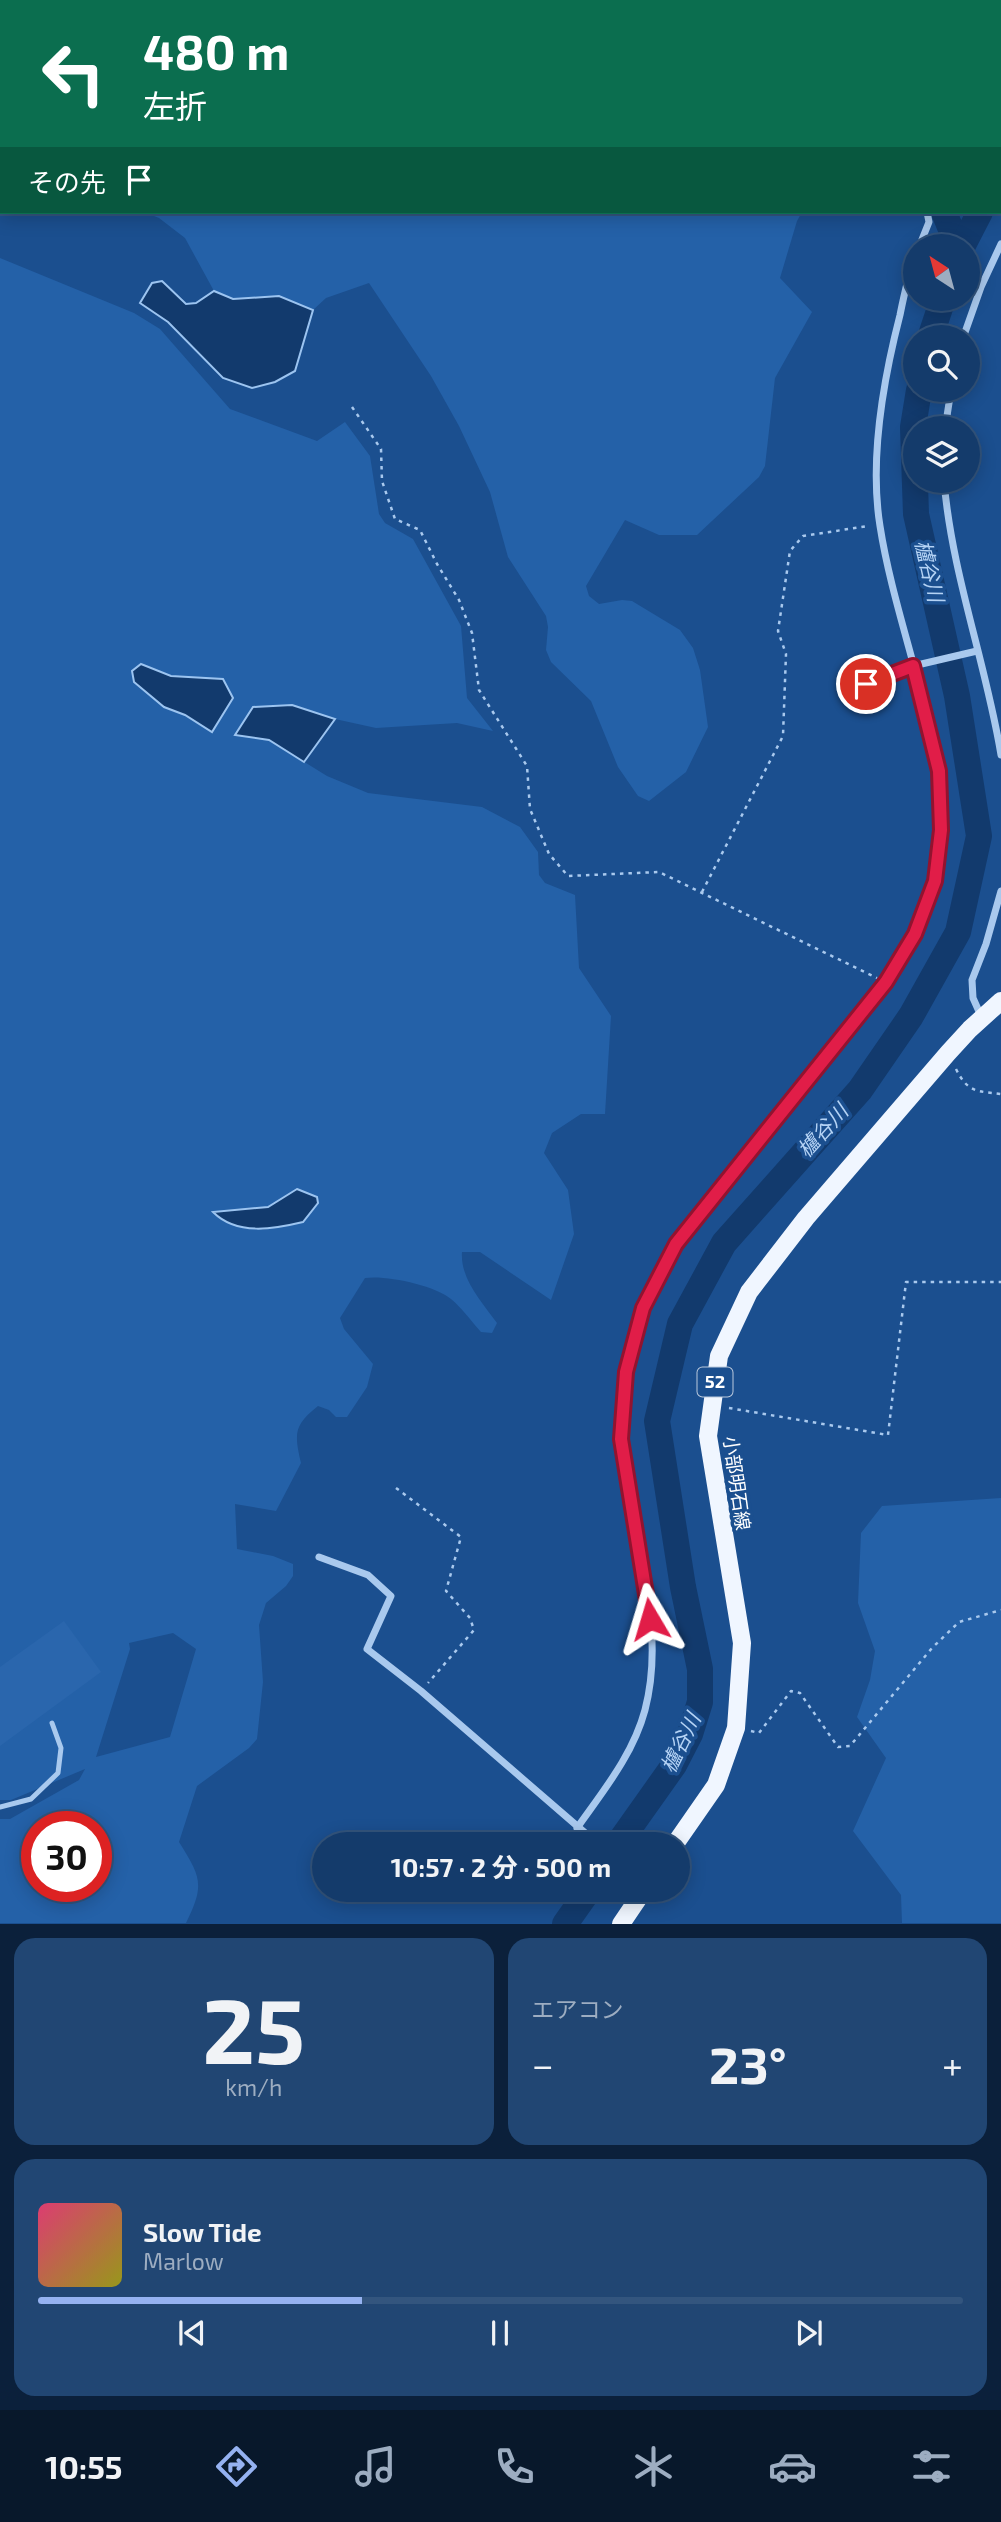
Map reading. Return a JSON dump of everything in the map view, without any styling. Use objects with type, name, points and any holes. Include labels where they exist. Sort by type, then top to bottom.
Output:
[{"type":"main road","name":"小部明石線","points":[[683,1832],[716,1785],[736,1728],[742,1643],[708,1436],[719,1356],[749,1292],[806,1218],[947,1053],[1001,1001]]},
{"type":"main road","points":[[621,1923],[636,1902]]},
{"type":"street","points":[[924,234],[929,222],[927,214]]},
{"type":"street","points":[[968,325],[1001,244]]},
{"type":"street","points":[[577,1828],[626,1759],[644,1713],[654,1662],[649,1597],[621,1439],[626,1372],[643,1308],[676,1244],[886,982],[915,934],[935,881],[941,830],[939,771],[879,524],[877,453],[886,370],[903,304]]},
{"type":"street","points":[[945,493],[947,522],[976,651],[997,709],[1001,755]]},
{"type":"street","points":[[842,693],[913,666],[976,651]]},
{"type":"street","points":[[982,1018],[973,998],[972,980],[986,944],[1001,891]]},
{"type":"street","points":[[319,1556],[368,1575],[391,1596],[367,1649],[421,1691],[582,1832]]},
{"type":"lane","points":[[0,1807],[31,1799],[58,1773],[61,1748],[52,1723]]},
{"type":"path","points":[[352,407],[381,449],[382,481],[395,519],[420,530],[458,600],[472,634],[480,690],[527,766],[530,808],[550,854],[568,876],[659,872],[886,982]]},
{"type":"path","points":[[702,892],[783,736],[786,654],[778,631],[790,551],[803,536],[879,524]]},
{"type":"path","points":[[947,1053],[966,1086],[976,1091],[1001,1094]]},
{"type":"path","points":[[712,1405],[888,1435],[906,1282],[1001,1282]]},
{"type":"path","points":[[396,1488],[461,1537],[446,1591],[470,1618],[474,1630],[421,1691]]},
{"type":"path","points":[[736,1728],[759,1733],[791,1691],[800,1693],[838,1747],[849,1746],[932,1648],[959,1622],[1001,1610]]},
{"type":"shaded area","points":[[149,214],[801,214],[780,278],[812,312],[775,378],[765,466],[759,477],[697,535],[659,535],[625,520],[586,586],[589,596],[599,604],[632,601],[680,630],[693,648],[700,670],[708,727],[686,772],[649,801],[638,796],[618,767],[591,701],[551,662],[546,650],[546,616],[508,557],[490,492],[459,426],[431,376],[369,283],[326,298],[313,310],[279,296],[233,299],[214,291],[185,238],[159,218]]},
{"type":"shaded area","points":[[0,258],[134,313],[160,329],[230,409],[317,441],[345,422],[370,456],[379,514],[385,523],[413,539],[461,626],[467,698],[493,731],[457,723],[376,728],[335,719],[292,705],[253,707],[269,740],[327,776],[368,793],[482,807],[520,827],[538,852],[539,875],[545,883],[575,895],[579,968],[611,1016],[605,1114],[581,1114],[552,1133],[544,1153],[568,1190],[574,1234],[551,1300],[480,1252],[462,1252],[468,1281],[497,1323],[492,1333],[481,1332],[459,1306],[433,1289],[410,1282],[365,1278],[340,1318],[344,1329],[373,1364],[367,1387],[347,1417],[336,1417],[329,1410],[318,1406],[300,1424],[297,1444],[301,1463],[276,1511],[235,1504],[237,1549],[273,1556],[293,1564],[293,1576],[286,1586],[266,1603],[259,1625],[263,1682],[257,1739],[249,1748],[197,1786],[179,1842],[198,1881],[196,1899],[186,1923],[0,1923],[0,1819],[10,1819],[21,1813],[21,1902],[112,1902],[112,1811],[24,1811],[79,1780],[85,1769],[11,1800],[0,1800]],"holes":[[[142,664],[171,676],[212,731],[185,715],[164,707]],[[268,1207],[303,1222],[263,1230],[214,1213]],[[173,1633],[196,1649],[170,1737],[96,1757],[130,1649],[129,1643]]]},
{"type":"shaded area","points":[[162,281],[186,304],[196,303],[214,291],[233,299],[279,296],[313,310],[295,371],[275,382],[252,388],[223,378],[168,322],[140,303],[152,283]]},
{"type":"shaded area","points":[[141,664],[171,676],[223,679],[233,698],[212,732],[185,715],[164,707],[134,682],[132,671]]},
{"type":"shaded area","points":[[292,705],[335,719],[304,762],[269,740],[235,735],[253,707]]},
{"type":"shaded area","points":[[297,1189],[317,1197],[318,1203],[303,1222],[280,1227],[244,1228],[223,1220],[213,1212],[268,1207]]},
{"type":"shaded area","points":[[1001,1498],[1001,1923],[902,1923],[901,1895],[853,1831],[886,1758],[857,1717],[870,1680],[875,1651],[858,1603],[861,1533],[882,1506]]},
{"type":"building","points":[[64,1621],[101,1672],[0,1746],[0,1667]]},
{"type":"waterway","points":[[945,214],[953,234]]},
{"type":"waterway","name":"櫨谷川","points":[[969,234],[979,214]]},
{"type":"waterway","name":"櫨谷川","points":[[934,325],[939,312]]},
{"type":"waterway","name":"櫨谷川","points":[[627,1832],[674,1765],[690,1734],[700,1702],[700,1669],[683,1587],[657,1421],[680,1324],[724,1243],[860,1090],[911,1016],[958,932],[979,836],[957,696],[916,514],[913,427],[917,402]]},
{"type":"waterway","name":"櫨谷川","points":[[565,1924],[581,1902]]},
{"type":"route","points":[[650,1619],[649,1597],[621,1439],[626,1372],[643,1308],[676,1244],[886,982],[915,934],[935,881],[941,830],[939,771],[913,666],[866,684]]}]
